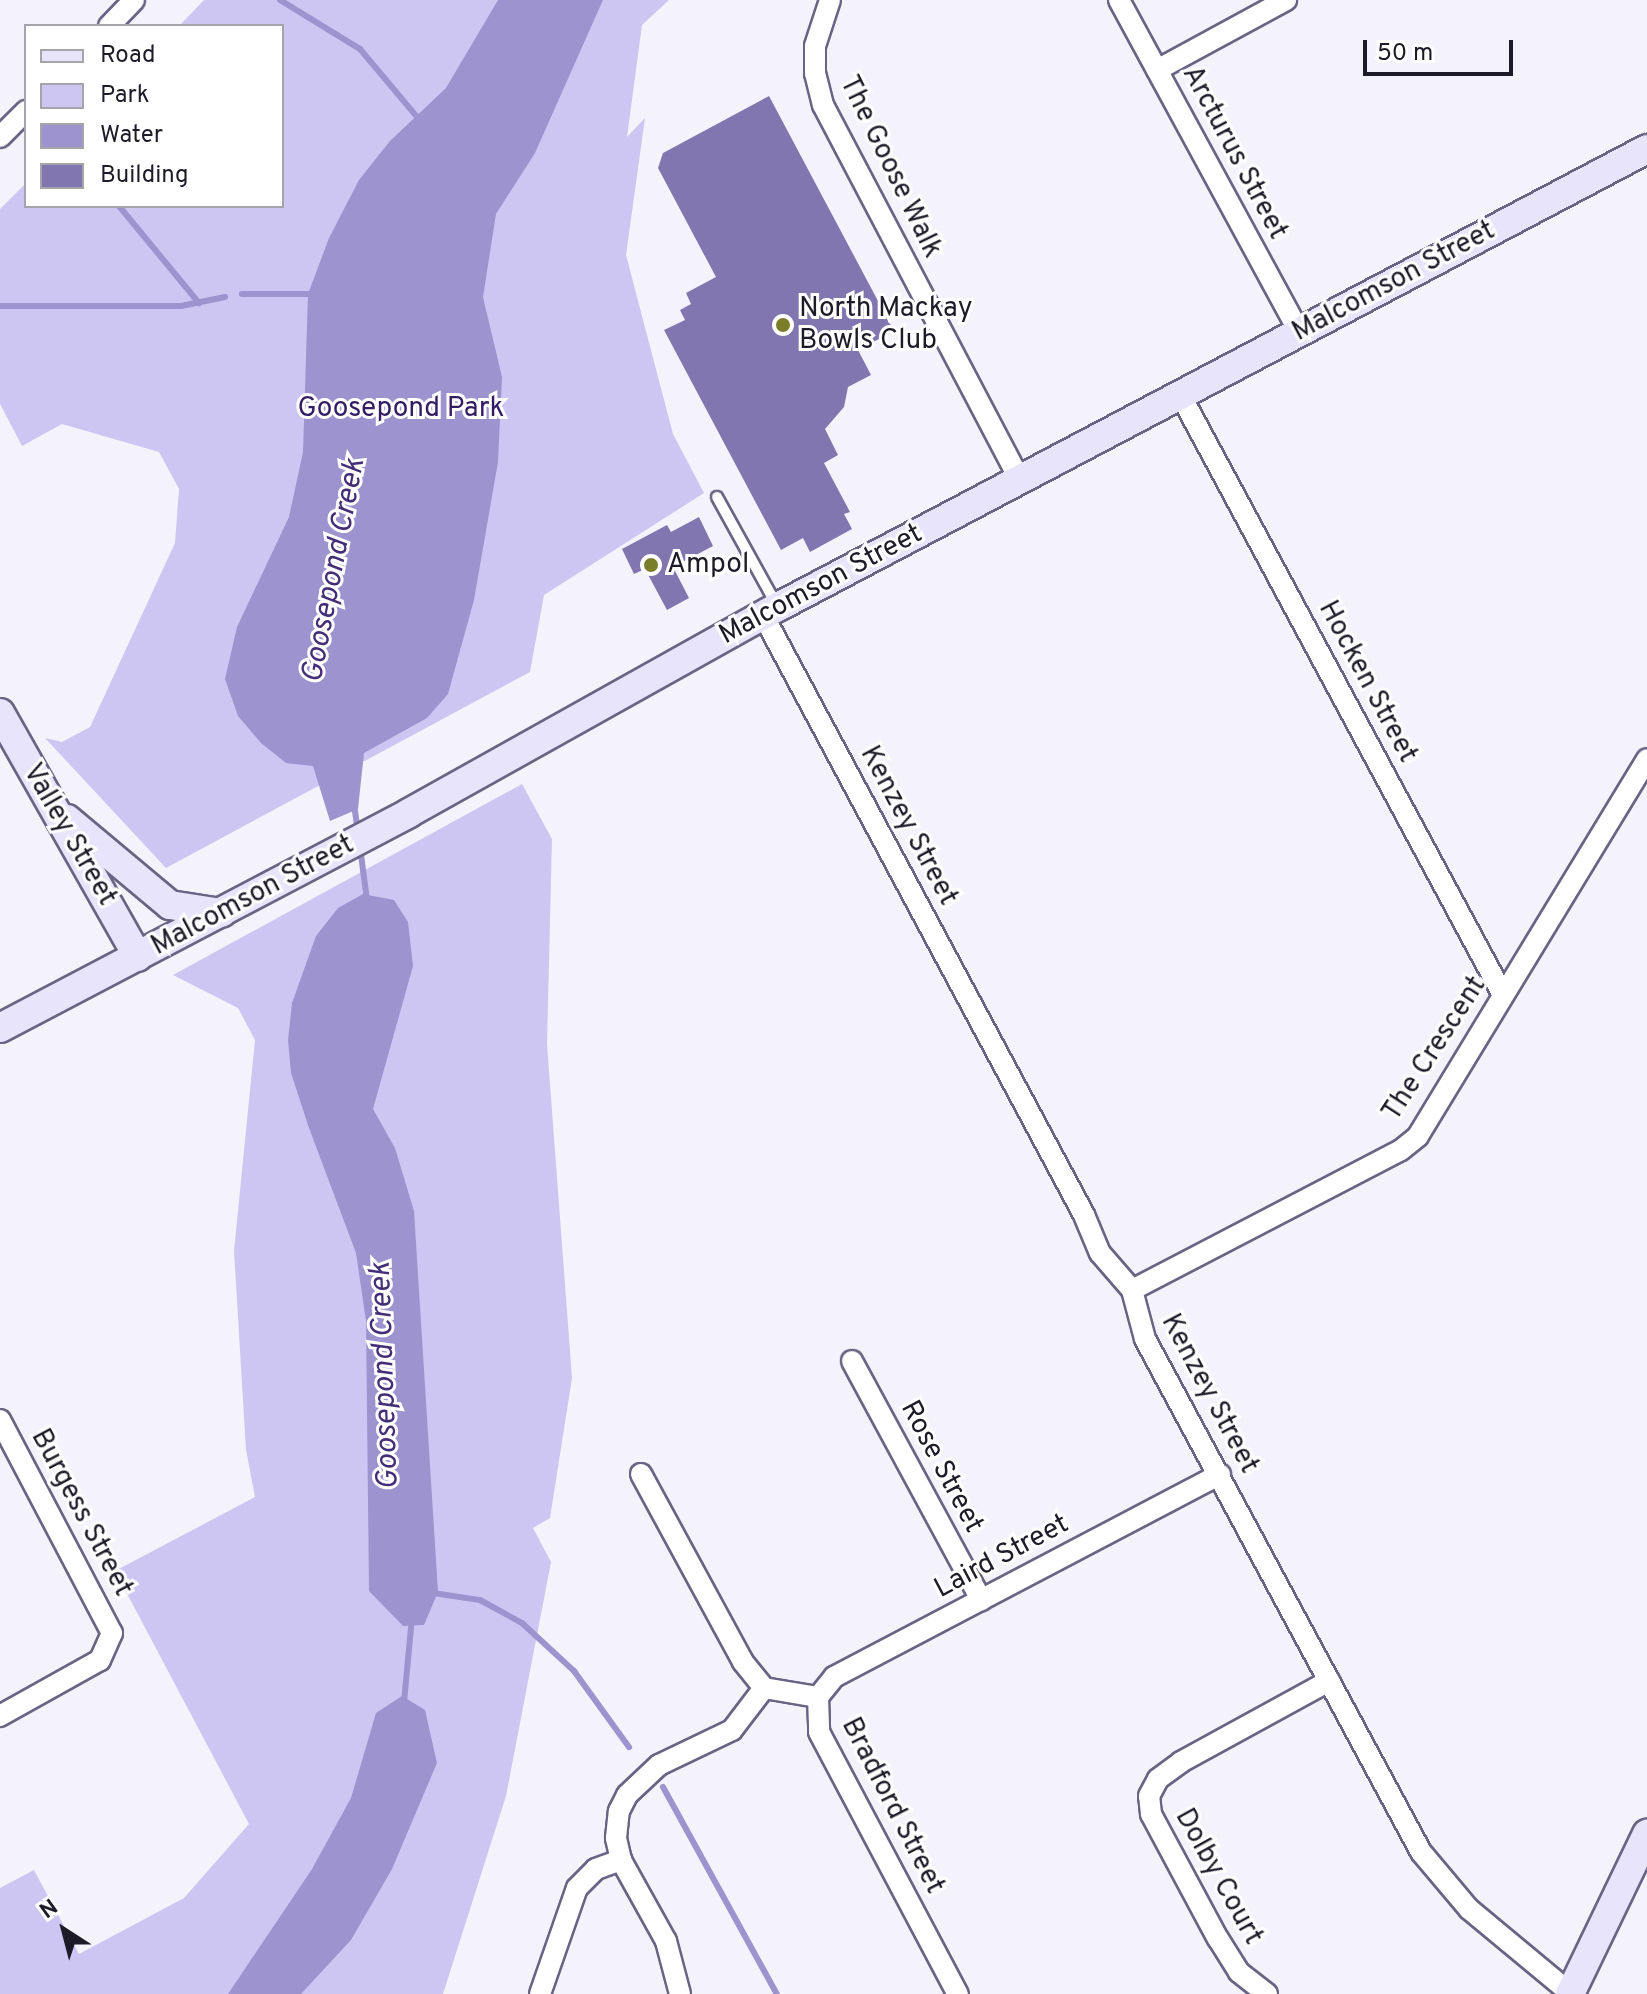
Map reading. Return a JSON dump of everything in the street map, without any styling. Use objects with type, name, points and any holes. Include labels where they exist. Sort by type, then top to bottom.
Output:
[{"type":"main road","name":"Malcomson Street","points":[[0,1028],[409,813],[771,611],[1647,149]]},
{"type":"main road","name":"Valley Street","points":[[0,713],[138,957]]},
{"type":"main road","points":[[51,805],[170,905],[221,914]]},
{"type":"main road","points":[[1570,1994],[1647,1834]]},
{"type":"street","points":[[111,24],[134,0]]},
{"type":"street","name":"The Goose Walk","points":[[830,0],[815,46],[815,73],[823,105],[1019,479]]},
{"type":"street","name":"Arcturus Street","points":[[1119,0],[1299,332]]},
{"type":"street","points":[[1157,70],[1286,0]]},
{"type":"street","points":[[0,137],[24,113]]},
{"type":"street","name":"Hocken Street","points":[[1181,396],[1503,995]]},
{"type":"street","name":"Kenzey Street","points":[[771,611],[1084,1215],[1100,1253],[1132,1290],[1145,1339],[1421,1852],[1469,1909],[1570,1994]]},
{"type":"street","name":"The Crescent","points":[[1132,1290],[1401,1150],[1418,1136],[1647,759]]},
{"type":"street","name":"Rose Street","points":[[852,1361],[981,1600]]},
{"type":"street","name":"Burgess Street","points":[[0,1420],[112,1633],[100,1660],[0,1716]]},
{"type":"street","points":[[641,1474],[728,1636],[764,1688],[720,1739],[659,1765],[627,1795],[616,1838],[621,1860],[662,1931],[680,1994]]},
{"type":"street","name":"Laird Street","points":[[818,1697],[834,1677],[1220,1474]]},
{"type":"street","name":"Dolby Court","points":[[1267,1994],[1239,1972],[1218,1939],[1151,1814],[1149,1796],[1158,1779],[1181,1762],[1329,1681]]},
{"type":"street","name":"Bradford Street","points":[[764,1688],[818,1697],[819,1732],[958,1994]]},
{"type":"street","points":[[540,1994],[577,1888],[596,1869],[621,1860]]},
{"type":"lane","points":[[717,497],[771,611]]},
{"type":"green space","name":"Goosepond Park","points":[[204,0],[669,0],[642,25],[627,137],[645,118],[626,255],[673,434],[704,493],[544,595],[530,672],[166,868],[45,738],[62,742],[90,727],[175,543],[179,489],[159,452],[62,424],[22,446],[0,404],[0,209],[24,185],[24,208],[284,208],[284,24],[181,24]]},
{"type":"green space","points":[[522,784],[552,839],[547,1044],[572,1378],[550,1518],[533,1528],[551,1562],[506,1796],[443,1994],[0,1994],[0,1888],[34,1870],[79,1954],[184,1898],[249,1824],[115,1571],[255,1497],[246,1450],[234,1251],[255,1040],[238,1008],[173,975]]},
{"type":"water","points":[[498,0],[603,0],[535,153],[496,214],[483,297],[502,377],[498,462],[474,600],[448,694],[427,718],[364,753],[358,809],[330,821],[313,766],[286,763],[261,743],[238,716],[225,679],[237,627],[289,517],[303,452],[308,294],[329,238],[359,180],[390,141],[446,88]]},
{"type":"water","points":[[363,894],[394,900],[408,922],[413,966],[373,1109],[395,1148],[414,1211],[438,1592],[424,1625],[403,1626],[369,1591],[366,1321],[356,1253],[291,1073],[288,1040],[292,1003],[316,936],[338,908]]},
{"type":"water","points":[[402,1696],[425,1710],[437,1763],[392,1869],[351,1940],[301,1994],[228,1994],[312,1869],[351,1798],[376,1713]]},
{"type":"building","name":"North Mackay Bowls Club","points":[[769,96],[894,331],[858,350],[871,375],[848,387],[844,407],[825,429],[838,455],[824,463],[850,512],[844,514],[852,529],[810,552],[803,538],[781,550],[664,330],[685,320],[680,310],[691,304],[686,293],[716,277],[658,168],[663,153]]},
{"type":"building","name":"Ampol","points":[[699,517],[713,546],[673,567],[689,598],[667,610],[645,569],[634,574],[622,549],[667,525],[671,532]]},
{"type":"waterway","points":[[280,0],[360,49],[417,117]]},
{"type":"waterway","points":[[121,208],[199,303]]},
{"type":"waterway","points":[[242,294],[308,294]]},
{"type":"waterway","points":[[0,306],[181,306],[225,297]]},
{"type":"waterway","name":"Goosepond Creek","points":[[354,804],[358,832]]},
{"type":"waterway","name":"Goosepond Creek","points":[[360,847],[367,900]]},
{"type":"waterway","points":[[433,1593],[480,1600],[522,1623],[574,1671],[629,1747]]},
{"type":"waterway","name":"Goosepond Creek","points":[[404,1702],[412,1618]]},
{"type":"waterway","points":[[663,1787],[777,1994]]},
{"type":"place","name":"North Mackay Bowls Club","points":[[783,325]]},
{"type":"place","name":"Ampol","points":[[651,565]]}]
